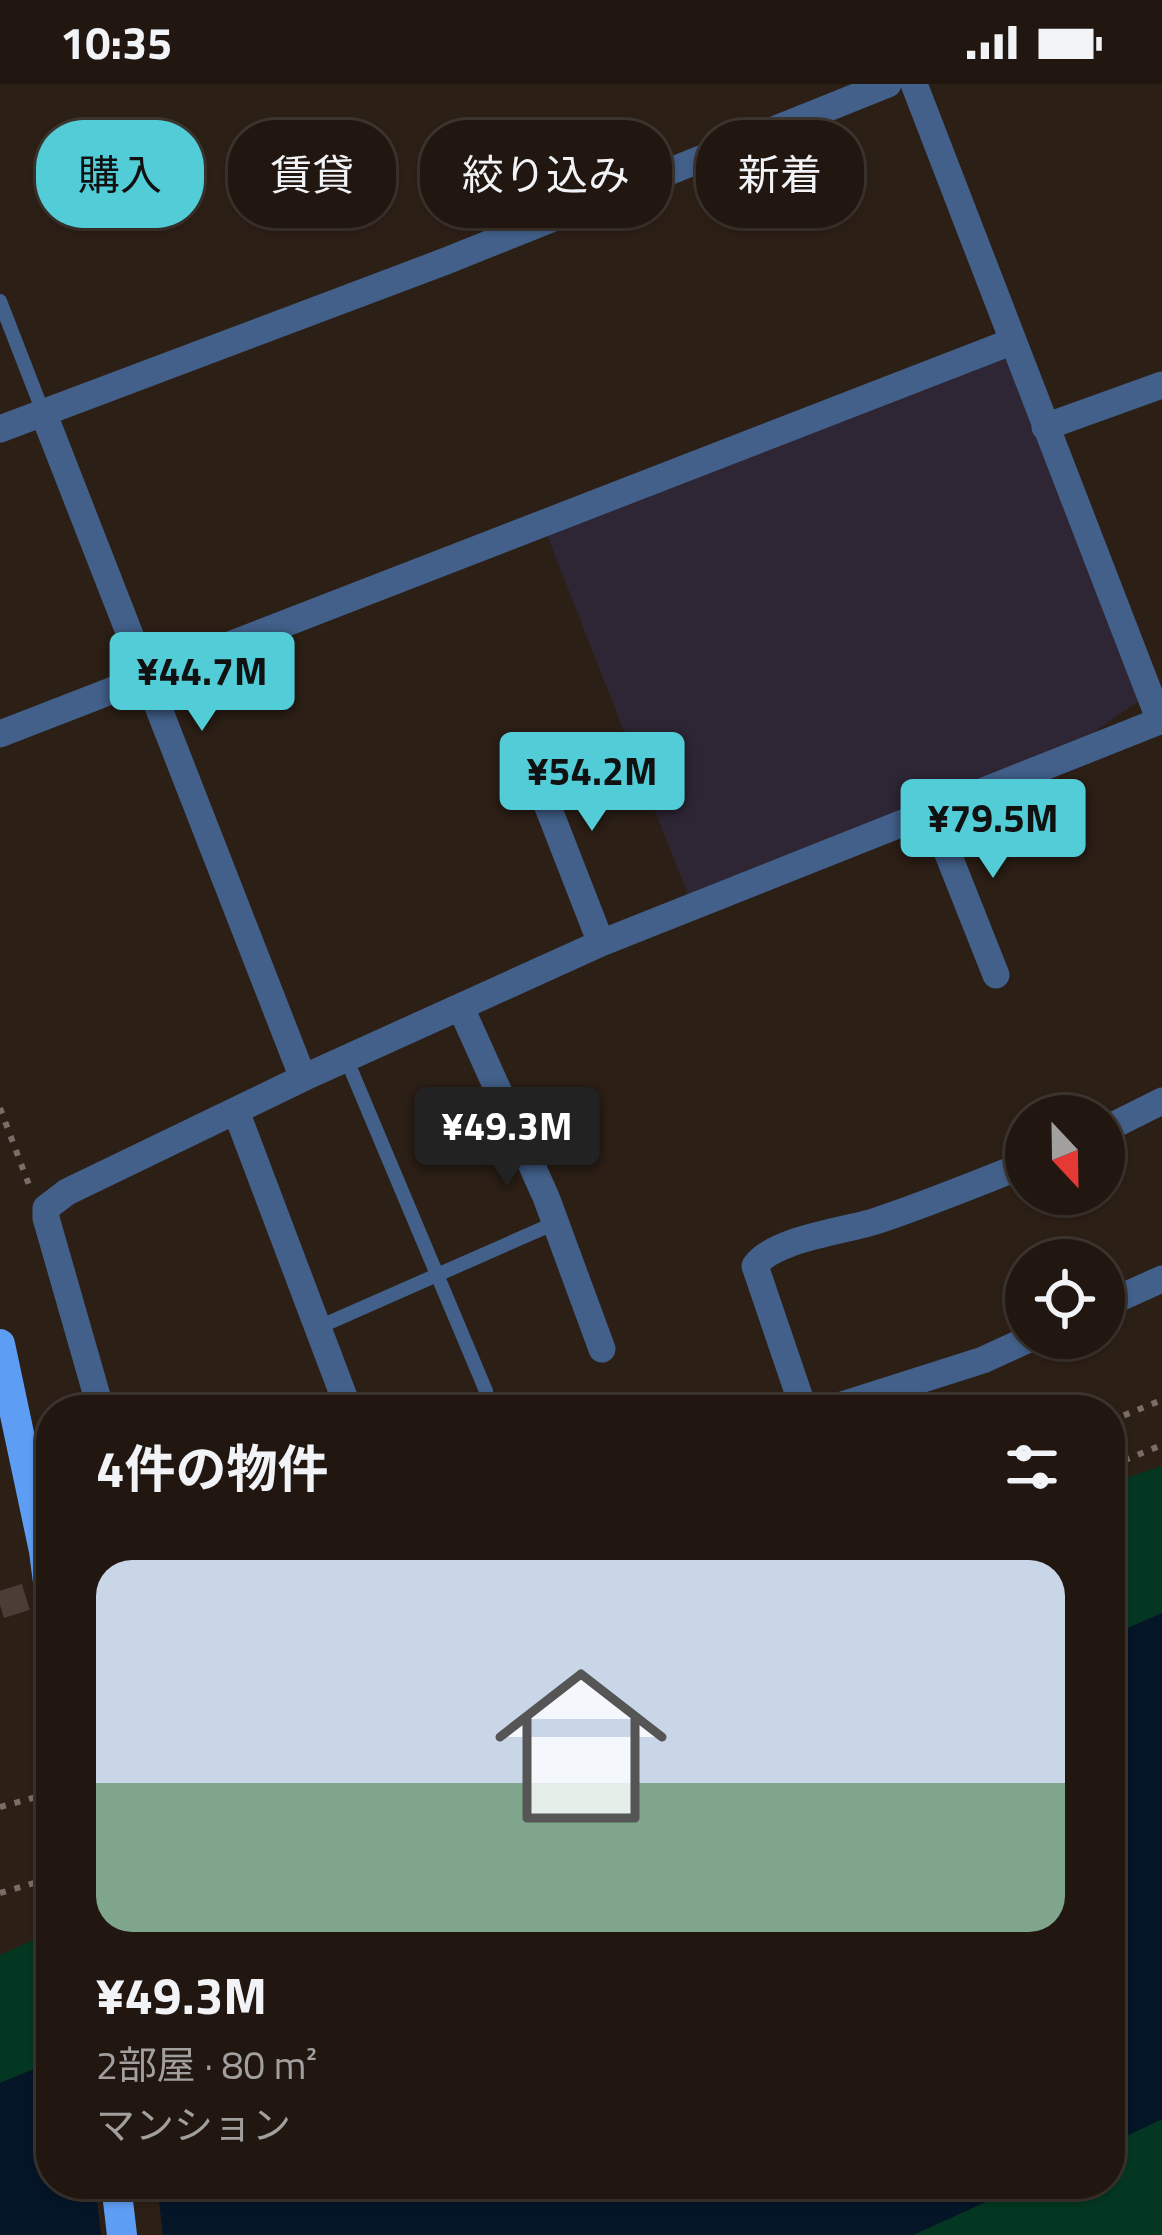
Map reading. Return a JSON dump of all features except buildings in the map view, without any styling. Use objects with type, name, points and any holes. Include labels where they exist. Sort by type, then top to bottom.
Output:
[{"type":"main road","points":[[0,1344],[36,1513]]},
{"type":"main road","points":[[118,2199],[122,2235]]},
{"type":"street","points":[[0,429],[446,261],[888,84]]},
{"type":"street","points":[[97,1395],[49,1232],[46,1208],[67,1192],[346,1058],[601,944],[1161,721],[914,84]]},
{"type":"street","points":[[0,734],[1011,342]]},
{"type":"street","points":[[1045,427],[1162,385]]},
{"type":"street","points":[[43,412],[303,1078]]},
{"type":"street","points":[[525,748],[601,944]]},
{"type":"street","points":[[931,811],[996,975]]},
{"type":"street","points":[[461,1008],[555,1223],[602,1349]]},
{"type":"street","points":[[1125,1120],[1162,1101]]},
{"type":"street","points":[[236,1111],[344,1395]]},
{"type":"street","points":[[799,1395],[760,1287],[755,1266],[760,1258],[807,1239],[871,1223],[1005,1172]]},
{"type":"street","points":[[1125,1296],[1162,1279]]},
{"type":"street","points":[[873,1395],[1005,1350]]},
{"type":"lane","points":[[0,301],[43,412]]},
{"type":"lane","points":[[346,1058],[486,1391]]},
{"type":"lane","points":[[319,1327],[555,1223]]},
{"type":"path","points":[[0,1108],[31,1188]]},
{"type":"path","points":[[1125,1415],[1162,1400]]},
{"type":"path","points":[[1125,1460],[1162,1445]]},
{"type":"path","points":[[0,1808],[36,1797]]},
{"type":"path","points":[[0,1893],[36,1882]]},
{"type":"shaded area","points":[[996,358],[1008,360],[1140,700],[1093,733],[688,895],[547,535]]},
{"type":"green space","points":[[1162,1466],[1162,1613],[1125,1629],[1125,1478]]},
{"type":"green space","points":[[36,1939],[36,2068],[0,2083],[0,1955]]},
{"type":"green space","points":[[1162,2119],[1162,2235],[913,2235],[992,2199],[1125,2199],[1125,2137]]},
{"type":"water","points":[[1162,1613],[1162,2119],[1125,2137],[1125,1629]]},
{"type":"water","points":[[36,2068],[36,2199],[992,2199],[913,2235],[0,2235],[0,2083]]},
{"type":"pier","points":[[97,2199],[159,2199],[163,2235],[101,2235]]},
{"type":"tunnel","points":[[0,1605],[36,1594]]}]
